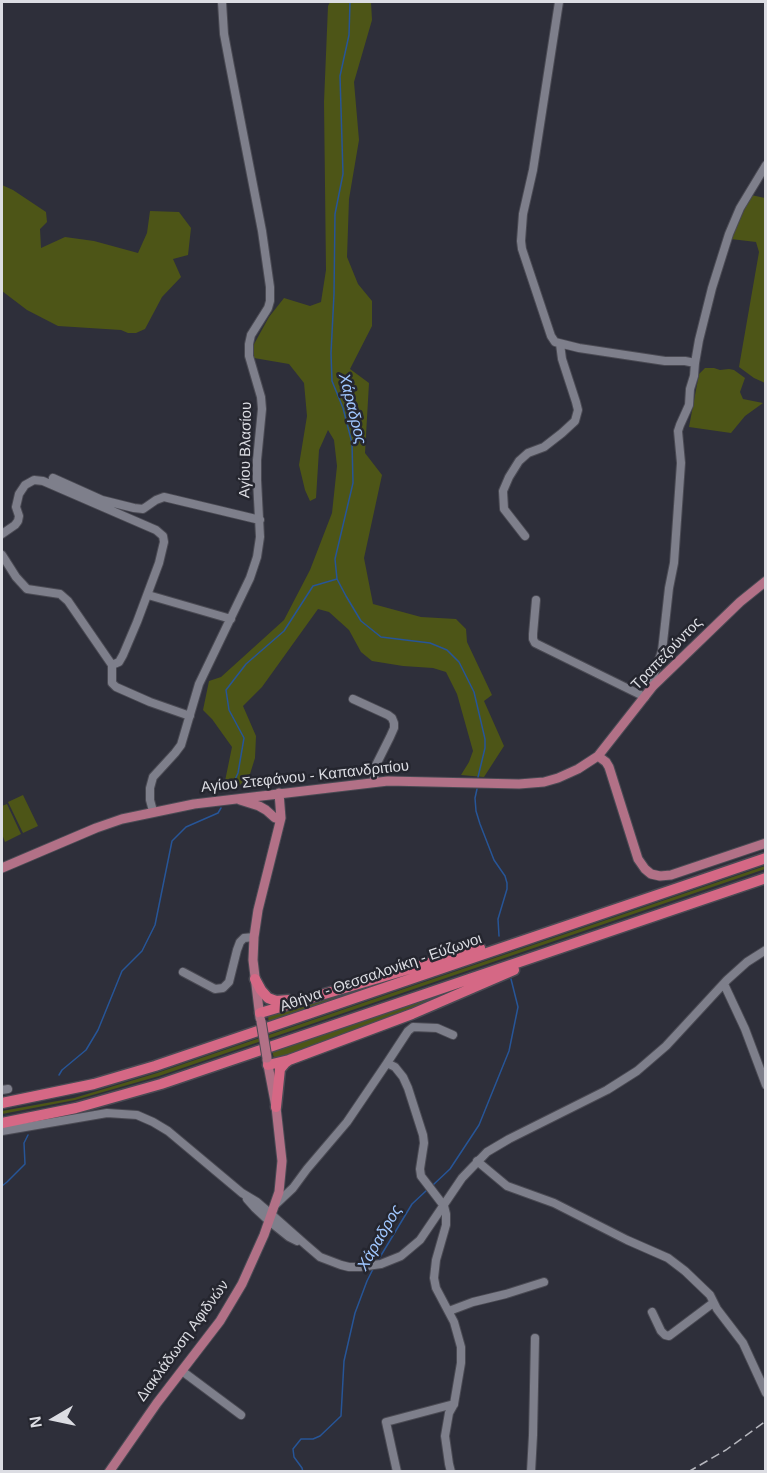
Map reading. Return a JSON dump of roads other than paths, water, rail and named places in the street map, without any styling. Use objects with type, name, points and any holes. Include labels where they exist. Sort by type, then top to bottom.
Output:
[{"type":"highway","name":"Αθήνα - Θεσσαλονίκη - Εύζωνοι","points":[[2,1103],[76,1087],[155,1066],[765,858]]},
{"type":"highway","points":[[2,1123],[103,1103],[765,878]]},
{"type":"highway","points":[[260,1017],[302,1000],[496,943],[567,926]]},
{"type":"highway","points":[[268,1062],[289,1060],[434,1005],[572,944]]},
{"type":"highway","points":[[255,979],[268,998],[302,1000]]},
{"type":"highway","points":[[276,1107],[280,1069],[289,1060]]},
{"type":"highway","points":[[139,1066],[155,1066]]},
{"type":"highway","points":[[185,1080],[194,1073]]},
{"type":"main road","name":"Τραπεζούντος","points":[[598,756],[653,686],[740,602],[764,585]]},
{"type":"main road","name":"Αγίου Στεφάνου - Καπανδριτίου","points":[[2,868],[110,823],[153,811],[235,798],[374,783],[411,781],[535,783],[565,776],[598,756]]},
{"type":"main road","points":[[598,756],[609,767],[638,859],[651,874],[671,875],[765,843]]},
{"type":"main road","name":"Διακλάδωση Αφιδνών","points":[[275,794],[275,818],[278,831]]},
{"type":"main road","name":"Διακλάδωση Αφιδνών","points":[[109,1472],[220,1321],[242,1284],[276,1204],[282,1161],[253,960],[258,910],[281,818],[275,794]]},
{"type":"main road","points":[[235,798],[259,806],[275,818]]},
{"type":"street","name":"Αγίου Βλασίου","points":[[153,811],[150,788],[153,777],[181,745],[199,684],[250,578],[257,557],[260,537],[257,460],[262,409],[261,397],[249,356],[249,344],[251,335],[268,308],[270,287],[262,231],[226,45],[222,2]]},
{"type":"street","points":[[560,2],[533,170],[525,200],[521,241],[551,336],[555,342],[560,344],[665,361],[695,363]]},
{"type":"street","points":[[653,686],[653,677],[662,651],[676,543],[681,463],[678,431],[689,405],[695,363],[712,288],[729,234],[740,208],[765,165]]},
{"type":"street","points":[[525,536],[504,509],[503,491],[508,477],[519,461],[528,453],[544,447],[575,421],[578,410],[562,359],[560,344]]},
{"type":"street","points":[[53,478],[102,500],[134,508],[143,509],[164,497],[260,520]]},
{"type":"street","points":[[2,534],[18,521],[16,507],[20,494],[25,485],[34,480],[43,481],[156,530],[164,536],[159,562],[148,595],[123,656],[112,666]]},
{"type":"street","points":[[2,555],[27,589],[60,594],[68,601],[112,666],[112,683],[116,687],[190,716]]},
{"type":"street","points":[[148,595],[231,619]]},
{"type":"street","points":[[536,600],[533,633],[535,643],[645,697]]},
{"type":"street","points":[[353,699],[388,714],[394,723],[394,728],[375,767],[374,783]]},
{"type":"street","points":[[183,972],[211,988],[223,988],[228,982],[240,942],[244,938],[254,937]]},
{"type":"street","points":[[2,1131],[107,1113],[136,1115],[168,1131],[320,1257],[349,1267],[371,1266],[401,1256],[420,1240],[444,1206],[452,1190],[487,1152],[607,1090],[637,1071],[666,1046],[724,984],[765,950]]},
{"type":"street","points":[[724,984],[745,1029],[765,1084]]},
{"type":"street","points":[[276,1204],[293,1188],[347,1122],[408,1031],[413,1027],[437,1028],[453,1035]]},
{"type":"street","points":[[387,1063],[395,1067],[403,1077],[423,1136],[421,1176],[444,1206],[447,1219],[436,1260],[434,1278],[436,1288],[458,1332],[461,1347],[461,1363],[454,1404],[445,1436],[451,1472]]},
{"type":"street","points":[[477,1161],[507,1186],[554,1203],[668,1258],[685,1271],[710,1294],[713,1303],[743,1343],[765,1393]]},
{"type":"street","points":[[449,1311],[544,1282]]},
{"type":"street","points":[[652,1312],[661,1331],[669,1336],[713,1303]]},
{"type":"street","points":[[531,1472],[535,1338]]},
{"type":"street","points":[[182,1371],[242,1415]]},
{"type":"street","points":[[397,1472],[386,1422],[454,1404]]},
{"type":"waterway","name":"Χάραδρος","points":[[350,2],[349,35],[340,76],[343,174],[335,214],[331,353],[332,381],[343,408],[352,443],[353,483],[335,559],[337,579],[361,621],[381,637],[430,643],[447,650],[459,662],[474,692],[485,739],[478,777]]},
{"type":"waterway","points":[[232,786],[238,773],[244,738],[229,710],[226,690],[246,664],[284,631],[313,586],[337,579]]},
{"type":"waterway","name":"Χάραδρος","points":[[477,789],[476,811],[480,824],[494,860],[507,883],[498,919],[499,936]]},
{"type":"waterway","points":[[59,1075],[86,1050],[98,1030],[122,971],[142,951],[155,925],[172,841],[186,827],[218,813],[221,808]]},
{"type":"waterway","name":"Χάραδρος","points":[[433,1185],[450,1169],[479,1125],[509,1051],[518,1007],[511,979]]},
{"type":"waterway","points":[[2,1186],[25,1164],[24,1143],[28,1135]]},
{"type":"waterway","name":"Χάραδρος","points":[[377,1262],[412,1204],[427,1190]]},
{"type":"waterway","name":"Χάραδρος","points":[[303,1472],[294,1457],[293,1449],[301,1439],[313,1439],[320,1436],[341,1416],[344,1361],[355,1313],[373,1269]]},
{"type":"railway","points":[[688,1472],[726,1450],[766,1421]]}]
